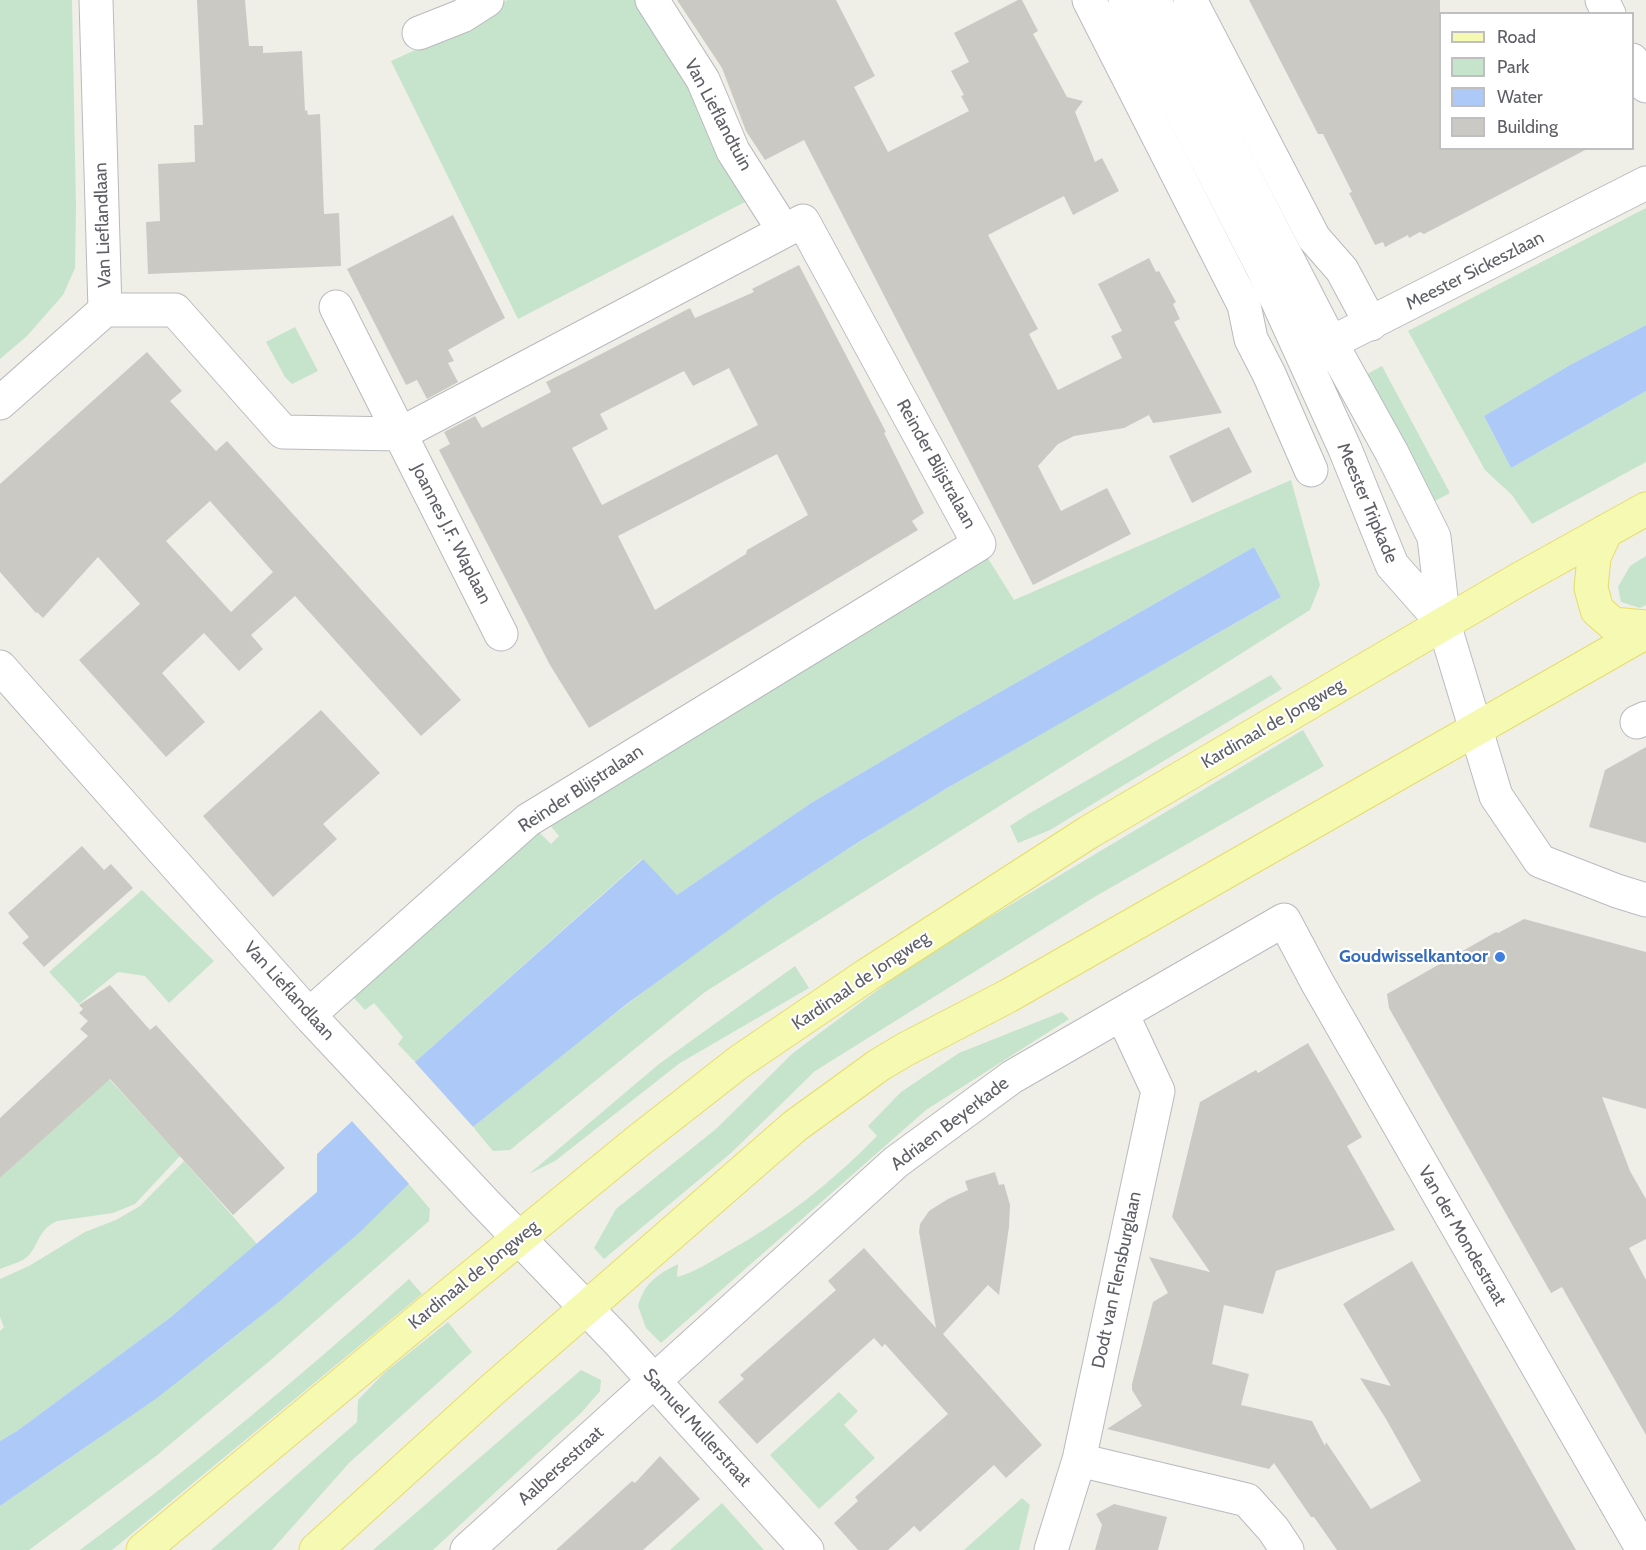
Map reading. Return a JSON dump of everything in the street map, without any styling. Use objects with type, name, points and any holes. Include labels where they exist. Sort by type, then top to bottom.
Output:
[{"type":"main road","name":"Kardinaal de Jongweg","points":[[143,1550],[519,1239],[739,1062],[867,975],[1089,832],[1444,624],[1646,509]]},
{"type":"main road","points":[[1606,531],[1594,557],[1591,588],[1596,609],[1613,624],[1646,627]]},
{"type":"main road","points":[[316,1550],[586,1307],[795,1126],[879,1065],[1008,996],[1646,632]]},
{"type":"street","name":"Van Lieflandlaan","points":[[0,403],[105,310],[96,0]]},
{"type":"street","points":[[419,33],[462,16],[487,0]]},
{"type":"street","name":"Van Lieflandtuin","points":[[652,0],[703,80],[733,150],[784,231]]},
{"type":"street","points":[[1089,0],[1239,295],[1251,339],[1311,470]]},
{"type":"street","name":"Meester Tripkade","points":[[1125,0],[1257,256],[1292,297]]},
{"type":"street","name":"Meester Tripkade","points":[[1154,0],[1317,350],[1345,449],[1392,565],[1444,624]]},
{"type":"street","points":[[1190,0],[1314,238],[1342,270],[1371,324]]},
{"type":"street","points":[[1634,64],[1646,86]]},
{"type":"street","name":"Meester Sickeszlaan","points":[[1317,350],[1646,183]]},
{"type":"street","name":"Reinder Blijstralaan","points":[[309,1015],[528,820],[979,544],[802,221],[400,434]]},
{"type":"street","points":[[1239,295],[1292,297],[1314,238]]},
{"type":"street","name":"Joannes J.F. Waplaan","points":[[336,307],[501,634]]},
{"type":"street","points":[[105,310],[175,310],[284,432],[400,434]]},
{"type":"street","name":"Meester Tripkade","points":[[1317,350],[1392,453],[1434,537],[1444,624]]},
{"type":"street","points":[[1444,624],[1496,796],[1540,861],[1646,900]]},
{"type":"street","name":"Van Lieflandlaan","points":[[0,667],[309,1015],[458,1175],[586,1307]]},
{"type":"street","name":"Adriaen Beyerkade","points":[[654,1380],[896,1162],[1012,1077],[1284,920]]},
{"type":"street","name":"Van der Mondestraat","points":[[1284,920],[1317,982],[1643,1550]]},
{"type":"street","name":"Dodt van Flensburglaan","points":[[1051,1550],[1079,1460],[1158,1091],[1122,1014]]},
{"type":"street","name":"Samuel Mullerstraat","points":[[586,1307],[807,1550]]},
{"type":"street","name":"Aalbersestraat","points":[[467,1550],[654,1380]]},
{"type":"street","points":[[1079,1460],[1247,1500],[1273,1529],[1287,1550]]},
{"type":"green space","points":[[0,0],[72,0],[76,207],[75,268],[63,295],[27,336],[0,359]]},
{"type":"green space","points":[[507,0],[637,0],[687,80],[711,142],[745,202],[518,319],[391,61],[468,26]]},
{"type":"green space","points":[[1646,208],[1646,325],[1570,365],[1484,416],[1511,468],[1646,391],[1646,462],[1532,524],[1512,495],[1485,470],[1408,331]]},
{"type":"green space","points":[[295,327],[318,371],[292,384],[285,377],[266,342]]},
{"type":"green space","points":[[1382,366],[1450,493],[1431,503],[1362,377]]},
{"type":"green space","points":[[1291,480],[1320,585],[1310,610],[705,992],[510,1150],[493,1151],[473,1127],[694,954],[832,859],[959,781],[1281,597],[1254,547],[811,803],[677,895],[642,859],[415,1062],[398,1044],[403,1037],[374,1003],[365,1010],[353,997],[538,831],[551,844],[559,836],[549,824],[979,544],[1014,600]]},
{"type":"green space","points":[[1646,556],[1646,605],[1640,608],[1621,602],[1618,587],[1630,566]]},
{"type":"green space","points":[[1271,675],[1282,689],[1050,830],[1018,843],[1010,826]]},
{"type":"green space","points":[[1303,730],[1324,766],[1096,896],[815,1071],[731,1153],[604,1259],[594,1248],[616,1209],[716,1129],[793,1053],[918,960]]},
{"type":"green space","points":[[142,890],[214,961],[169,1003],[145,976],[118,972],[79,1004],[49,972]]},
{"type":"green space","points":[[795,966],[809,988],[680,1063],[555,1161],[529,1174],[659,1064]]},
{"type":"green space","points":[[1062,1012],[1069,1019],[926,1110],[661,1343],[646,1328],[638,1306],[648,1285],[658,1276],[678,1264],[677,1277],[696,1270],[787,1214],[825,1185],[877,1136],[868,1126],[901,1092],[959,1053]]},
{"type":"green space","points":[[109,1079],[180,1156],[135,1204],[113,1213],[57,1221],[44,1231],[27,1257],[0,1269],[0,1178]]},
{"type":"green space","points":[[184,1161],[257,1244],[171,1317],[17,1431],[0,1441],[0,1331],[4,1327],[0,1317],[0,1279],[29,1266],[85,1232],[116,1220],[140,1206]]},
{"type":"green space","points":[[409,1184],[430,1209],[429,1221],[272,1359],[156,1456],[29,1550],[0,1550],[0,1506],[108,1432],[263,1314],[362,1229]]},
{"type":"green space","points":[[409,1279],[422,1294],[112,1550],[80,1550],[248,1418]]},
{"type":"green space","points":[[448,1322],[472,1352],[349,1463],[272,1550],[211,1550],[357,1422],[358,1400],[384,1373]]},
{"type":"green space","points":[[581,1370],[601,1380],[600,1391],[582,1412],[433,1550],[373,1550]]},
{"type":"green space","points":[[839,1392],[858,1411],[844,1425],[875,1458],[819,1509],[770,1455]]},
{"type":"green space","points":[[1022,1498],[1030,1505],[1019,1550],[964,1550]]},
{"type":"green space","points":[[722,1503],[764,1550],[670,1550]]},
{"type":"water","points":[[1646,325],[1646,391],[1511,468],[1484,416],[1570,365]]},
{"type":"water","points":[[1254,547],[1281,597],[949,787],[770,900],[628,1003],[473,1127],[409,1184],[360,1232],[280,1301],[157,1398],[0,1506],[0,1441],[17,1431],[171,1317],[317,1192],[317,1154],[415,1062],[643,859],[677,895],[811,803]]},
{"type":"pier","points":[[413,1060],[475,1129],[411,1186],[350,1119]]},
{"type":"building","points":[[197,0],[245,0],[249,46],[263,46],[263,53],[302,51],[305,111],[307,110],[308,115],[320,114],[324,214],[339,213],[341,266],[148,274],[146,222],[160,221],[158,164],[195,162],[194,125],[203,125]]},
{"type":"building","points":[[677,0],[836,0],[875,76],[854,87],[888,152],[969,111],[961,96],[964,95],[951,71],[969,62],[954,33],[1022,0],[1038,31],[1033,34],[1067,97],[1083,101],[1075,112],[1095,162],[1102,158],[1119,191],[1073,215],[1064,196],[988,235],[1038,329],[1029,334],[1058,390],[1122,358],[1111,336],[1122,331],[1098,284],[1149,258],[1176,302],[1173,304],[1180,319],[1174,322],[1222,413],[1153,423],[1149,415],[1124,428],[1074,436],[1058,444],[1038,466],[1061,511],[1107,488],[1131,534],[1033,585],[804,140],[765,160],[746,131],[722,68]]},
{"type":"building","points":[[1249,0],[1440,0],[1439,150],[1585,150],[1424,234],[1420,232],[1409,238],[1408,235],[1385,247],[1383,242],[1375,245],[1323,134],[1318,134]]},
{"type":"building","points":[[453,215],[505,318],[448,350],[454,361],[448,363],[458,382],[427,399],[417,380],[406,385],[347,269]]},
{"type":"building","points":[[799,265],[886,432],[884,433],[924,513],[912,521],[918,530],[589,728],[550,665],[439,450],[450,444],[444,432],[475,416],[482,428],[551,392],[546,382],[690,308],[695,318],[754,292],[752,289]],"holes":[[[729,368],[758,425],[602,505],[572,448],[608,429],[600,414],[684,371],[693,386]],[[777,454],[808,515],[747,550],[746,554],[655,610],[618,536]]]},
{"type":"building","points":[[147,352],[182,391],[170,401],[216,451],[227,441],[461,700],[421,736],[295,596],[251,635],[263,649],[239,671],[204,633],[162,673],[205,722],[166,757],[79,660],[140,604],[98,557],[43,618],[36,613],[0,572],[0,484]],"holes":[[[210,501],[273,572],[231,612],[166,541]]]},
{"type":"building","points":[[1229,427],[1252,472],[1192,503],[1169,456]]},
{"type":"building","points":[[321,710],[380,773],[323,824],[337,839],[273,897],[203,816]]},
{"type":"building","points":[[1646,747],[1646,843],[1589,827],[1605,770]]},
{"type":"building","points":[[82,846],[104,870],[111,864],[133,888],[44,967],[22,943],[29,937],[8,913]]},
{"type":"building","points":[[1524,919],[1646,952],[1646,1109],[1602,1097],[1630,1171],[1646,1199],[1646,1239],[1629,1248],[1646,1280],[1646,1435],[1562,1287],[1551,1293],[1389,1008],[1387,994],[1496,932]]},
{"type":"building","points":[[110,985],[150,1030],[156,1025],[285,1168],[233,1215],[110,1079],[0,1178],[0,1118],[88,1036],[80,1029],[88,1021],[79,1013],[83,1009],[79,1005]]},
{"type":"building","points":[[1308,1043],[1362,1137],[1347,1146],[1395,1230],[1276,1271],[1263,1314],[1224,1305],[1212,1364],[1249,1374],[1241,1405],[1312,1421],[1325,1446],[1326,1442],[1371,1509],[1421,1481],[1360,1378],[1391,1386],[1343,1304],[1412,1261],[1576,1550],[1337,1550],[1274,1463],[1269,1469],[1107,1429],[1142,1406],[1132,1390],[1132,1384],[1153,1302],[1168,1293],[1149,1257],[1210,1272],[1172,1217],[1200,1102],[1256,1070],[1258,1073]]},
{"type":"building","points":[[995,1172],[999,1185],[1004,1184],[1010,1205],[999,1295],[988,1285],[943,1334],[1042,1445],[1006,1478],[994,1465],[920,1532],[914,1526],[888,1550],[858,1550],[834,1523],[858,1501],[855,1497],[948,1414],[885,1344],[882,1347],[874,1338],[757,1444],[718,1402],[744,1379],[740,1375],[836,1290],[828,1281],[864,1248],[936,1328],[919,1232],[920,1224],[929,1211],[968,1190],[965,1181]]},
{"type":"building","points":[[660,1456],[700,1499],[643,1550],[556,1550],[632,1481],[635,1483]]},
{"type":"building","points":[[1114,1504],[1167,1517],[1158,1550],[1095,1550],[1102,1525],[1096,1514]]},
{"type":"place","name":"Goudwisselkantoor","points":[[1500,957]]}]
